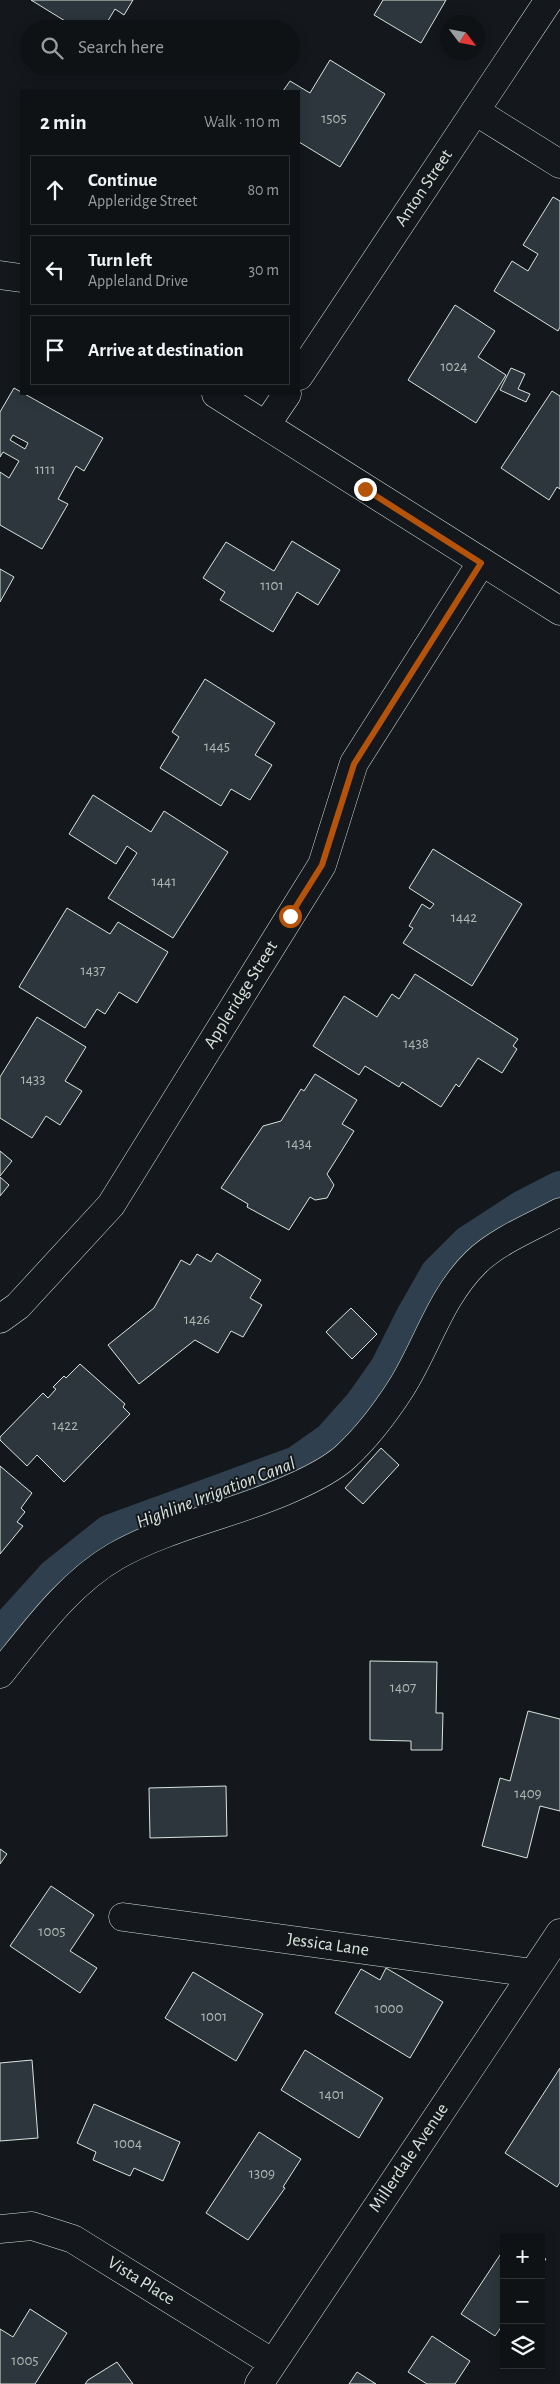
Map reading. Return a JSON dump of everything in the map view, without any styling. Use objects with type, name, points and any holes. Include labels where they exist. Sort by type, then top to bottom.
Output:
[{"type":"street","name":"Anton Street","points":[[300,374],[549,0]]},
{"type":"street","points":[[475,111],[560,164]]},
{"type":"street","points":[[0,275],[20,278]]},
{"type":"street","points":[[218,395],[481,563],[560,611]]},
{"type":"street","points":[[266,425],[286,395]]},
{"type":"street","name":"Appleridge Street","points":[[0,1319],[18,1306],[111,1205],[322,865],[354,764],[481,563]]},
{"type":"street","points":[[0,1674],[68,1595],[92,1572],[116,1556],[144,1543],[283,1492],[330,1468],[344,1458],[374,1427],[401,1388],[452,1292],[476,1261],[518,1234],[560,1212]]},
{"type":"street","name":"Jessica Lane","points":[[123,1917],[533,1973]]},
{"type":"street","name":"Millerdale Avenue","points":[[266,2373],[560,1933]]},
{"type":"street","name":"Vista Place","points":[[0,2229],[32,2226],[73,2239],[266,2373]]},
{"type":"building","points":[[31,0],[133,0],[124,15],[115,9],[108,20],[63,20]]},
{"type":"building","points":[[383,0],[446,0],[421,43],[374,15]]},
{"type":"building","points":[[330,60],[385,94],[340,167],[300,143],[300,90],[284,90],[290,81],[310,93]]},
{"type":"building","points":[[553,197],[560,201],[560,327],[558,331],[494,291],[512,261],[528,271],[538,254],[523,245]]},
{"type":"building","points":[[455,305],[495,331],[478,357],[506,375],[476,423],[408,380]]},
{"type":"building","points":[[511,368],[525,374],[518,389],[530,394],[526,402],[500,390]]},
{"type":"building","points":[[14,388],[20,391],[20,395],[26,395],[103,438],[84,471],[76,466],[58,499],[68,504],[42,549],[0,525],[0,472],[9,478],[19,461],[3,452],[0,457],[0,412]],"holes":[[[13,435],[28,443],[25,449],[10,440]]]},
{"type":"building","points":[[552,391],[560,396],[560,489],[557,487],[549,500],[501,468]]},
{"type":"building","points":[[292,541],[340,570],[318,605],[297,592],[273,632],[220,600],[225,592],[203,578],[226,542],[274,571]]},
{"type":"building","points":[[0,569],[14,577],[0,602]]},
{"type":"building","points":[[205,679],[275,723],[255,755],[272,765],[250,800],[231,789],[221,806],[160,768],[179,737],[172,732]]},
{"type":"building","points":[[93,795],[151,832],[164,811],[228,852],[173,938],[108,898],[137,853],[127,846],[116,864],[69,834]]},
{"type":"building","points":[[433,849],[522,904],[472,986],[403,943],[413,928],[409,926],[422,904],[430,909],[434,904],[409,888]]},
{"type":"building","points":[[67,908],[110,934],[118,922],[168,952],[137,1003],[119,992],[105,1014],[97,1009],[85,1028],[19,987]]},
{"type":"building","points":[[415,974],[518,1039],[513,1046],[517,1049],[502,1073],[478,1058],[459,1087],[456,1084],[441,1107],[402,1082],[399,1087],[365,1066],[359,1075],[313,1046],[344,996],[377,1017],[392,994],[399,999]]},
{"type":"building","points":[[37,1017],[86,1047],[65,1081],[82,1091],[60,1125],[46,1116],[32,1138],[0,1118],[0,1077]]},
{"type":"building","points":[[315,1074],[357,1100],[342,1124],[354,1131],[327,1174],[334,1185],[327,1198],[315,1200],[310,1197],[289,1230],[247,1207],[248,1204],[221,1188],[263,1126],[281,1121],[301,1089],[304,1091]]},
{"type":"building","points":[[0,1151],[12,1161],[0,1176]]},
{"type":"building","points":[[0,1177],[9,1185],[0,1196]]},
{"type":"building","points":[[217,1253],[261,1280],[250,1298],[262,1305],[243,1337],[231,1331],[218,1353],[195,1340],[139,1384],[108,1345],[154,1308],[181,1260],[190,1265],[197,1254],[211,1262]]},
{"type":"building","points":[[351,1308],[377,1334],[352,1359],[326,1332]]},
{"type":"building","points":[[80,1364],[125,1404],[123,1407],[130,1414],[64,1482],[37,1455],[27,1466],[0,1440],[0,1437],[43,1393],[48,1398],[56,1389],[53,1387],[64,1376],[66,1378]]},
{"type":"building","points":[[381,1448],[399,1465],[363,1504],[345,1488]]},
{"type":"building","points":[[0,1466],[32,1493],[21,1508],[25,1512],[17,1522],[23,1526],[0,1554]]},
{"type":"building","points":[[370,1661],[437,1662],[436,1713],[443,1713],[442,1750],[411,1750],[411,1741],[370,1740]]},
{"type":"building","points":[[528,1711],[560,1719],[560,1811],[540,1806],[527,1858],[482,1846],[500,1778],[510,1781]]},
{"type":"building","points":[[226,1786],[227,1836],[150,1838],[149,1788]]},
{"type":"building","points":[[0,1849],[7,1854],[0,1864]]},
{"type":"building","points":[[51,1886],[94,1915],[70,1951],[97,1968],[80,1993],[10,1946]]},
{"type":"building","points":[[386,1968],[443,2002],[410,2058],[335,2013],[361,1969],[380,1980]]},
{"type":"building","points":[[193,1972],[263,2014],[236,2061],[165,2018]]},
{"type":"building","points":[[305,2050],[383,2098],[359,2138],[281,2090]]},
{"type":"building","points":[[32,2060],[38,2138],[0,2141],[0,2063]]},
{"type":"building","points":[[560,2068],[560,2182],[557,2187],[505,2153]]},
{"type":"building","points":[[94,2104],[180,2142],[163,2181],[134,2168],[130,2176],[93,2160],[96,2152],[77,2143]]},
{"type":"building","points":[[259,2132],[301,2159],[283,2187],[285,2188],[248,2240],[206,2213]]},
{"type":"building","points":[[500,2255],[500,2329],[495,2336],[461,2314]]},
{"type":"building","points":[[30,2309],[67,2333],[35,2384],[0,2384],[0,2329],[13,2337]]},
{"type":"building","points":[[432,2336],[470,2361],[455,2384],[427,2384],[408,2372]]},
{"type":"building","points":[[117,2362],[133,2384],[85,2384],[88,2380]]},
{"type":"building","points":[[357,2372],[376,2384],[349,2384]]},
{"type":"waterway","name":"Highline Irrigation Canal","points":[[0,1637],[55,1576],[109,1533],[297,1464],[331,1440],[362,1405],[388,1368],[438,1274],[469,1243],[523,1208],[560,1189]]},
{"type":"route","points":[[290,916],[322,865],[354,764],[481,563],[365,489]]}]
